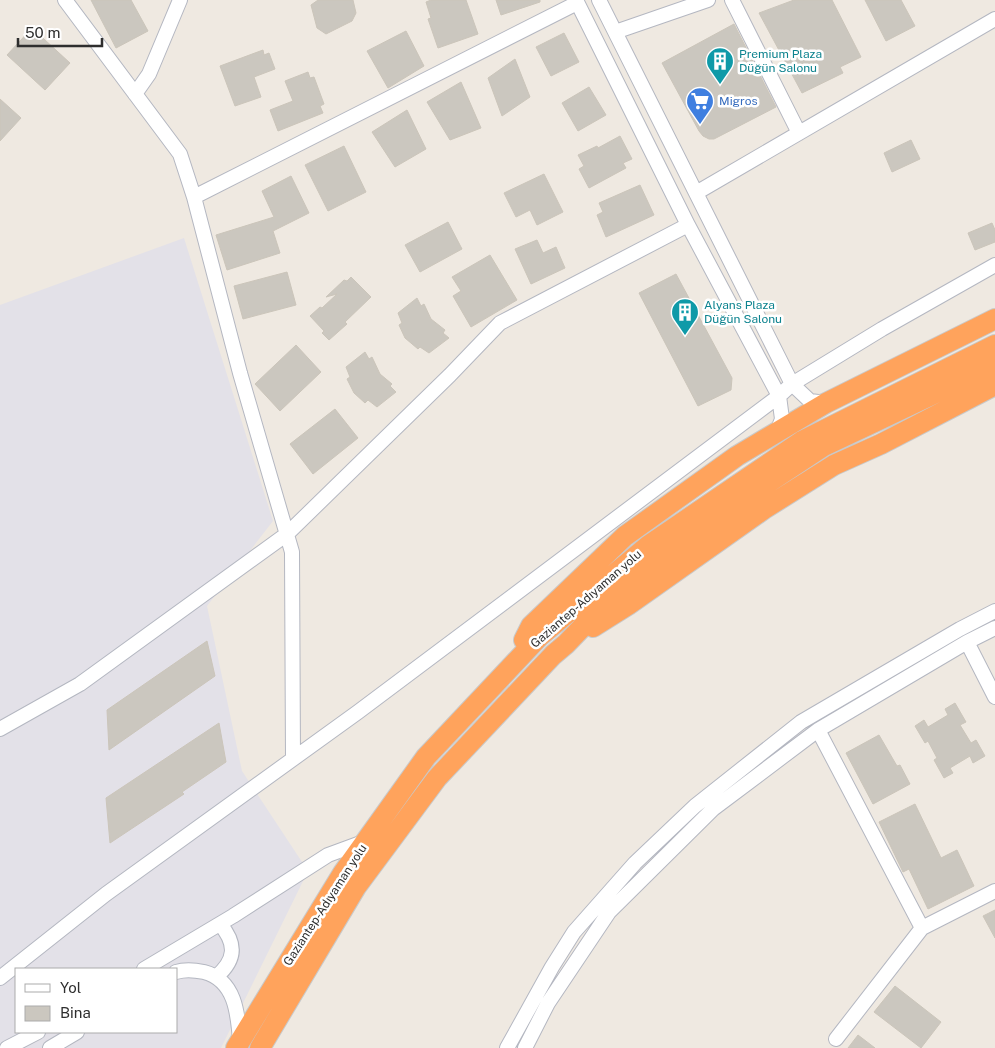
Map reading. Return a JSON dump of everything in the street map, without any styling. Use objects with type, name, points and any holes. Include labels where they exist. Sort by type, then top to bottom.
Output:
[{"type":"highway","points":[[509,669],[531,626],[625,536],[737,456],[777,432],[826,404],[995,319]]},
{"type":"highway","name":"Gaziantep-Adıyaman yolu","points":[[238,1044],[343,873],[426,757],[540,636],[649,545],[802,441],[995,345]]},
{"type":"highway","name":"Gaziantep-Adıyaman yolu","points":[[260,1048],[356,887],[437,778],[553,655],[621,587],[760,488],[824,446],[995,365]]},
{"type":"highway","points":[[566,644],[628,605],[764,509],[834,465],[881,444],[995,385]]},
{"type":"street","points":[[64,0],[180,154],[194,197],[240,373],[292,552],[294,759]]},
{"type":"street","points":[[135,94],[149,74],[180,0]]},
{"type":"street","points":[[599,0],[792,384],[810,401],[826,404]]},
{"type":"street","points":[[615,32],[708,0]]},
{"type":"street","points":[[732,0],[799,133]]},
{"type":"street","points":[[194,197],[576,1],[688,225],[779,396],[782,419],[777,432]]},
{"type":"street","points":[[696,193],[995,19]]},
{"type":"street","points":[[0,729],[80,684],[286,534],[450,375],[500,323],[688,225]]},
{"type":"street","points":[[0,978],[106,894],[358,712],[779,396],[792,384],[882,329],[995,265]]},
{"type":"street","points":[[507,1048],[552,967],[574,932],[635,863],[695,806],[801,722],[960,629],[995,611]]},
{"type":"street","points":[[525,1048],[548,1003],[609,912],[713,809],[818,730],[967,642],[995,628]]},
{"type":"street","points":[[967,642],[995,697]]},
{"type":"street","points":[[818,730],[922,928]]},
{"type":"street","points":[[146,968],[220,924],[328,855],[367,841]]},
{"type":"street","points":[[836,1040],[922,928],[995,891]]},
{"type":"street","points":[[216,977],[223,971],[232,955],[232,940],[220,924]]},
{"type":"street","points":[[178,971],[198,971],[216,977],[230,991],[238,1014],[238,1044]]},
{"type":"street","points":[[6,1048],[36,1033]]},
{"type":"street","points":[[50,1048],[76,1033]]},
{"type":"shaded area","points":[[184,238],[273,521],[207,606],[242,771],[308,871],[221,1048],[0,1048],[0,305]]},
{"type":"building","points":[[91,0],[131,0],[148,31],[116,48]]},
{"type":"building","points":[[318,0],[353,0],[356,13],[352,21],[326,34],[317,28],[311,5]]},
{"type":"building","points":[[431,0],[466,0],[478,34],[438,48],[428,19],[431,18],[426,2]]},
{"type":"building","points":[[496,0],[540,0],[540,2],[501,15]]},
{"type":"building","points":[[794,0],[832,0],[861,57],[840,67],[843,73],[802,93],[759,13]]},
{"type":"building","points":[[865,0],[901,0],[915,26],[886,41]]},
{"type":"building","name":"Premium Plaza Düğün Salonu","points":[[734,24],[776,107],[714,139],[709,139],[699,131],[662,63]]},
{"type":"building","points":[[32,28],[70,63],[45,90],[7,55]]},
{"type":"building","points":[[406,31],[424,66],[388,88],[367,51]]},
{"type":"building","points":[[564,33],[579,62],[551,76],[536,47]]},
{"type":"building","points":[[263,50],[264,55],[269,53],[275,69],[254,77],[261,97],[235,106],[220,66]]},
{"type":"building","points":[[515,59],[530,97],[502,116],[488,78]]},
{"type":"building","points":[[308,72],[310,78],[314,77],[324,104],[320,106],[323,113],[278,131],[270,110],[293,101],[285,81]]},
{"type":"building","points":[[461,82],[481,128],[450,140],[427,102]]},
{"type":"building","points":[[589,87],[606,115],[578,131],[562,103]]},
{"type":"building","points":[[0,99],[21,118],[0,141]]},
{"type":"building","points":[[407,110],[426,149],[395,167],[372,132]]},
{"type":"building","points":[[620,136],[632,159],[623,163],[626,168],[589,188],[579,169],[584,166],[578,155],[597,146],[598,148]]},
{"type":"building","points":[[911,140],[920,159],[892,172],[884,153]]},
{"type":"building","points":[[344,146],[366,192],[328,211],[305,165]]},
{"type":"building","points":[[544,174],[563,212],[537,225],[530,210],[516,217],[504,193]]},
{"type":"building","points":[[291,176],[309,213],[273,231],[280,253],[227,270],[216,235],[274,217],[262,191]]},
{"type":"building","points":[[640,185],[654,215],[606,237],[597,215],[603,212],[599,203]]},
{"type":"building","points":[[448,222],[462,249],[420,272],[405,245]]},
{"type":"building","points":[[992,223],[995,230],[995,242],[975,250],[968,233]]},
{"type":"building","points":[[537,240],[543,253],[556,247],[565,268],[531,284],[515,249]]},
{"type":"building","points":[[490,255],[517,300],[471,327],[453,296],[461,291],[452,277]]},
{"type":"building","points":[[287,272],[296,305],[243,319],[234,286]]},
{"type":"building","name":"Alyans Plaza Düğün Salonu","points":[[676,274],[732,378],[731,390],[698,406],[639,293]]},
{"type":"building","points":[[351,277],[371,297],[345,322],[347,324],[329,340],[322,333],[324,331],[310,316],[337,294],[326,297],[344,280],[347,281]]},
{"type":"building","points":[[417,298],[421,306],[424,304],[431,319],[445,330],[443,333],[449,338],[429,353],[420,347],[418,349],[405,338],[399,325],[402,323],[398,313]]},
{"type":"building","points":[[296,345],[321,372],[280,411],[255,384]]},
{"type":"building","points":[[365,352],[369,359],[372,357],[380,374],[392,384],[390,386],[396,392],[377,407],[368,400],[365,403],[354,393],[347,379],[350,377],[346,367]]},
{"type":"building","points":[[335,409],[358,438],[313,474],[290,444]]},
{"type":"building","points":[[207,641],[215,676],[109,750],[107,710]]},
{"type":"building","points":[[955,703],[966,722],[960,725],[971,743],[976,740],[985,756],[973,763],[970,756],[950,768],[953,773],[944,778],[934,760],[937,758],[928,741],[925,743],[915,726],[924,720],[928,727],[948,715],[945,709]]},
{"type":"building","points":[[219,723],[226,762],[182,792],[184,794],[110,843],[106,798]]},
{"type":"building","points":[[879,735],[897,766],[900,765],[910,784],[873,804],[846,753]]},
{"type":"building","points":[[915,804],[941,858],[957,850],[974,886],[928,909],[909,869],[903,872],[879,822]]},
{"type":"building","points":[[995,910],[995,938],[983,916]]},
{"type":"building","points":[[895,986],[941,1022],[921,1048],[874,1012]]},
{"type":"building","points":[[858,1035],[875,1048],[848,1048]]},
{"type":"place","name":"Premium Plaza Düğün Salonu","points":[[720,85]]},
{"type":"place","name":"Migros","points":[[700,125]]},
{"type":"place","name":"Alyans Plaza Düğün Salonu","points":[[685,336]]}]
